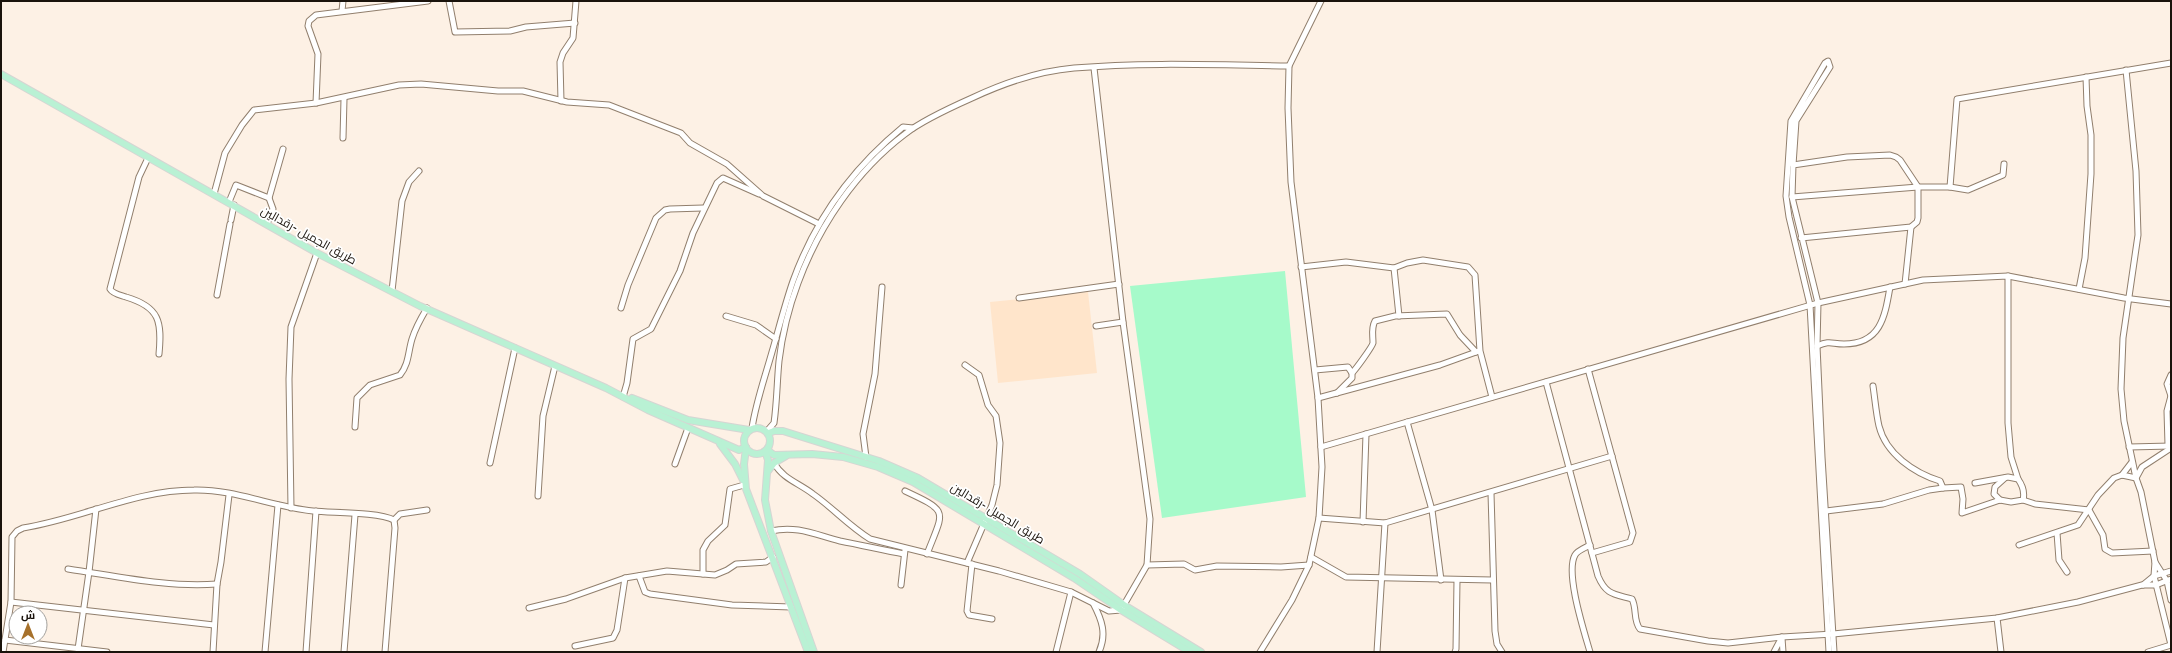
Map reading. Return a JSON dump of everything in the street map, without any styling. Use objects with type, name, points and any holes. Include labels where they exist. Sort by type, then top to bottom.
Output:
[{"type":"main road","name":"طريق الجميل -رقدالين","points":[[1,74],[317,253],[428,308],[621,395]]},
{"type":"main road","points":[[621,395],[717,442],[739,450],[746,447]]},
{"type":"main road","points":[[621,395],[688,420],[750,429],[760,427],[768,432],[771,442],[766,451],[768,460],[765,477],[765,500],[771,531],[773,557],[808,652]]},
{"type":"main road","points":[[745,487],[744,464],[746,447],[744,439],[750,429]]},
{"type":"main road","name":"طريق الجميل -رقدالين","points":[[768,432],[780,430],[866,457],[918,478],[984,521]]},
{"type":"main road","points":[[717,442],[735,464],[773,548],[814,652]]},
{"type":"main road","points":[[746,447],[755,454],[766,451]]},
{"type":"main road","name":"طريق الجميل -رقدالين","points":[[766,451],[774,455],[812,454],[843,457],[878,467],[913,482],[1080,574],[1122,608],[1190,652]]},
{"type":"main road","points":[[765,477],[774,463],[782,458],[792,455]]},
{"type":"main road","name":"طريق الجميل -رقدالين","points":[[1122,608],[1201,652]]},
{"type":"street","points":[[342,11],[343,1]]},
{"type":"street","points":[[316,103],[318,54],[309,31],[309,20],[316,15],[381,4],[428,1]]},
{"type":"street","points":[[449,1],[454,32],[510,31],[526,27],[575,23]]},
{"type":"street","points":[[561,101],[560,62],[563,53],[573,38],[576,1]]},
{"type":"street","points":[[1260,652],[1292,600],[1309,565],[1319,518],[1321,447],[1318,398],[1301,267],[1288,142],[1289,66],[1321,1]]},
{"type":"street","points":[[1828,652],[1830,634],[1826,511],[1817,346],[1818,303],[1792,197],[1796,121],[1831,65],[1828,61],[1825,63],[1794,112],[1789,130],[1787,206],[1810,305],[1830,634],[1834,652]]},
{"type":"street","points":[[1950,187],[1957,99],[2171,63]]},
{"type":"street","points":[[768,432],[774,423],[781,346],[795,283],[814,245],[843,199],[873,162],[906,132],[961,103],[1013,82],[1055,71],[1166,65],[1289,66]]},
{"type":"street","points":[[771,531],[783,528],[798,528],[841,541],[927,554],[969,563],[1071,592],[1109,611],[1122,608],[1147,565],[1150,519],[1123,322],[1094,68]]},
{"type":"street","points":[[2126,70],[2136,171],[2138,235],[2123,338],[2121,389],[2124,421],[2132,462],[2141,492],[2155,562],[2154,576],[2171,645],[2148,652]]},
{"type":"street","points":[[2079,289],[2085,258],[2091,174],[2091,136],[2087,106],[2086,77]]},
{"type":"street","points":[[214,194],[225,153],[252,112],[261,109],[344,99],[399,85],[428,84],[498,91],[524,91],[561,101],[609,105],[676,130],[690,143],[727,164],[763,196]]},
{"type":"street","points":[[343,138],[344,99]]},
{"type":"street","points":[[750,429],[776,339],[810,240],[837,196],[869,158],[903,127],[915,128]]},
{"type":"street","points":[[267,224],[273,209],[269,198],[283,149]]},
{"type":"street","points":[[1793,165],[1847,157],[1890,155],[1900,160],[1918,187],[1918,218],[1917,222],[1912,227],[1905,284]]},
{"type":"street","points":[[148,158],[139,177],[110,289],[114,293],[142,303],[156,316],[160,324],[159,354]]},
{"type":"street","points":[[1792,197],[1918,187],[1950,187],[1968,190],[1996,180],[2003,175],[2004,164]]},
{"type":"street","points":[[392,291],[402,201],[409,182],[419,171]]},
{"type":"street","points":[[621,395],[633,339],[650,330],[680,271],[703,208],[721,179],[727,179],[819,224]]},
{"type":"street","points":[[217,295],[231,222],[231,204],[236,185],[269,198]]},
{"type":"street","points":[[621,308],[628,285],[656,218],[665,210],[703,208]]},
{"type":"street","points":[[1801,238],[1912,227]]},
{"type":"street","points":[[291,508],[289,379],[291,327],[317,253]]},
{"type":"street","points":[[1301,267],[1346,262],[1394,268],[1407,263],[1423,260],[1468,267],[1473,270],[1475,275],[1478,352],[1492,397]]},
{"type":"street","points":[[1394,268],[1399,316]]},
{"type":"street","points":[[1321,447],[1810,305],[1923,280],[2008,276],[2171,304]]},
{"type":"street","points":[[2008,276],[2008,423],[2011,457],[2018,479],[2022,485],[2024,495],[2023,500]]},
{"type":"street","points":[[1019,298],[1119,284]]},
{"type":"street","points":[[866,457],[863,434],[875,374],[882,287]]},
{"type":"street","points":[[1817,346],[1828,341],[1844,344],[1856,342],[1873,336],[1880,327],[1890,287]]},
{"type":"street","points":[[355,427],[357,398],[370,385],[400,375],[407,363],[412,339],[428,308]]},
{"type":"street","points":[[1352,373],[1360,365],[1363,356],[1373,344],[1372,326],[1375,321],[1399,316],[1447,314],[1460,335],[1478,352]]},
{"type":"street","points":[[726,316],[756,325],[776,339]]},
{"type":"street","points":[[1096,326],[1123,322]]},
{"type":"street","points":[[490,463],[515,348]]},
{"type":"street","points":[[1318,398],[1440,365],[1478,352]]},
{"type":"street","points":[[965,365],[979,375],[988,405],[993,411],[998,424],[1000,443],[997,485],[992,505],[984,521],[969,563],[967,611],[969,615],[992,619]]},
{"type":"street","points":[[538,496],[543,416],[555,366]]},
{"type":"street","points":[[1315,370],[1348,366],[1352,373],[1352,378],[1336,393]]},
{"type":"street","points":[[1588,369],[1633,533],[1630,542],[1592,553]]},
{"type":"street","points":[[2170,447],[2167,411],[2171,396],[2167,384],[2171,375]]},
{"type":"street","points":[[1546,382],[1571,469],[1592,553],[1603,586],[1608,592],[1632,599],[1635,604],[1637,626],[1640,629],[1708,641],[1728,642],[1830,634],[1997,618],[2078,602],[2142,585],[2156,585],[2169,580]]},
{"type":"street","points":[[1873,386],[1880,427],[1887,442],[1897,456],[1914,470],[1940,481],[1942,488]]},
{"type":"street","points":[[1407,422],[1432,510],[1442,580]]},
{"type":"street","points":[[675,464],[688,428]]},
{"type":"street","points":[[1363,522],[1366,434]]},
{"type":"street","points":[[2129,446],[2170,447]]},
{"type":"street","points":[[2136,478],[2142,467],[2170,447]]},
{"type":"street","points":[[1319,518],[1385,523],[1491,493],[1612,456]]},
{"type":"street","points":[[2019,545],[2078,525],[2106,486],[2114,478],[2122,474],[2132,462]]},
{"type":"street","points":[[774,463],[783,475],[812,493],[861,534],[870,539],[905,551]]},
{"type":"street","points":[[2122,474],[2136,478]]},
{"type":"street","points":[[1975,484],[2008,477],[2018,479]]},
{"type":"street","points":[[2000,500],[1994,494],[1995,487],[2000,480],[2008,477]]},
{"type":"street","points":[[703,574],[704,550],[708,541],[725,525],[730,489],[745,487]]},
{"type":"street","points":[[1826,511],[1883,504],[1929,490],[1961,487],[1962,512],[2000,500],[2011,502],[2023,500],[2035,504],[2089,510]]},
{"type":"street","points":[[3,652],[12,602],[11,543],[12,537],[17,530],[171,491],[196,490],[229,495],[291,508],[375,516],[394,520]]},
{"type":"street","points":[[905,492],[937,507],[940,513],[940,521],[927,554]]},
{"type":"street","points":[[1491,493],[1492,580],[1495,631],[1497,644],[1502,652]]},
{"type":"street","points":[[213,652],[216,584],[222,562],[229,495]]},
{"type":"street","points":[[265,652],[278,505]]},
{"type":"street","points":[[78,649],[96,509]]},
{"type":"street","points":[[394,520],[400,514],[427,510]]},
{"type":"street","points":[[2089,510],[2103,535],[2105,549],[2112,553],[2153,551]]},
{"type":"street","points":[[306,652],[316,511]]},
{"type":"street","points":[[344,652],[355,515]]},
{"type":"street","points":[[384,652],[395,528],[394,520]]},
{"type":"street","points":[[1377,652],[1385,523]]},
{"type":"street","points":[[2057,533],[2059,560],[2067,572]]},
{"type":"street","points":[[1590,545],[1579,551],[1574,558],[1576,598],[1590,652]]},
{"type":"street","points":[[901,585],[905,551]]},
{"type":"street","points":[[529,608],[566,599],[625,578],[667,571],[715,575],[736,564],[766,562],[773,557]]},
{"type":"street","points":[[1311,557],[1346,577],[1382,579],[1492,580]]},
{"type":"street","points":[[2155,562],[2169,580],[2171,600]]},
{"type":"street","points":[[1147,565],[1184,564],[1195,570],[1217,566],[1281,567],[1309,565]]},
{"type":"street","points":[[68,569],[194,585],[216,584]]},
{"type":"street","points":[[2142,585],[2154,576],[2171,571]]},
{"type":"street","points":[[639,576],[645,592],[650,594],[732,606],[791,606]]},
{"type":"street","points":[[575,646],[614,638],[617,630],[625,578]]},
{"type":"street","points":[[1455,652],[1457,580]]},
{"type":"street","points":[[1056,652],[1071,592]]},
{"type":"street","points":[[12,602],[214,625]]},
{"type":"street","points":[[1094,603],[1102,619],[1104,633],[1098,652]]},
{"type":"street","points":[[1997,618],[2001,652]]},
{"type":"street","points":[[1774,652],[1782,637]]},
{"type":"street","points":[[1782,637],[1783,652]]},
{"type":"street","points":[[5,640],[107,652]]},
{"type":"shaded area","points":[[1088,292],[1097,373],[998,383],[990,302]]},
{"type":"green space","points":[[1285,271],[1306,497],[1162,518],[1130,286]]}]
